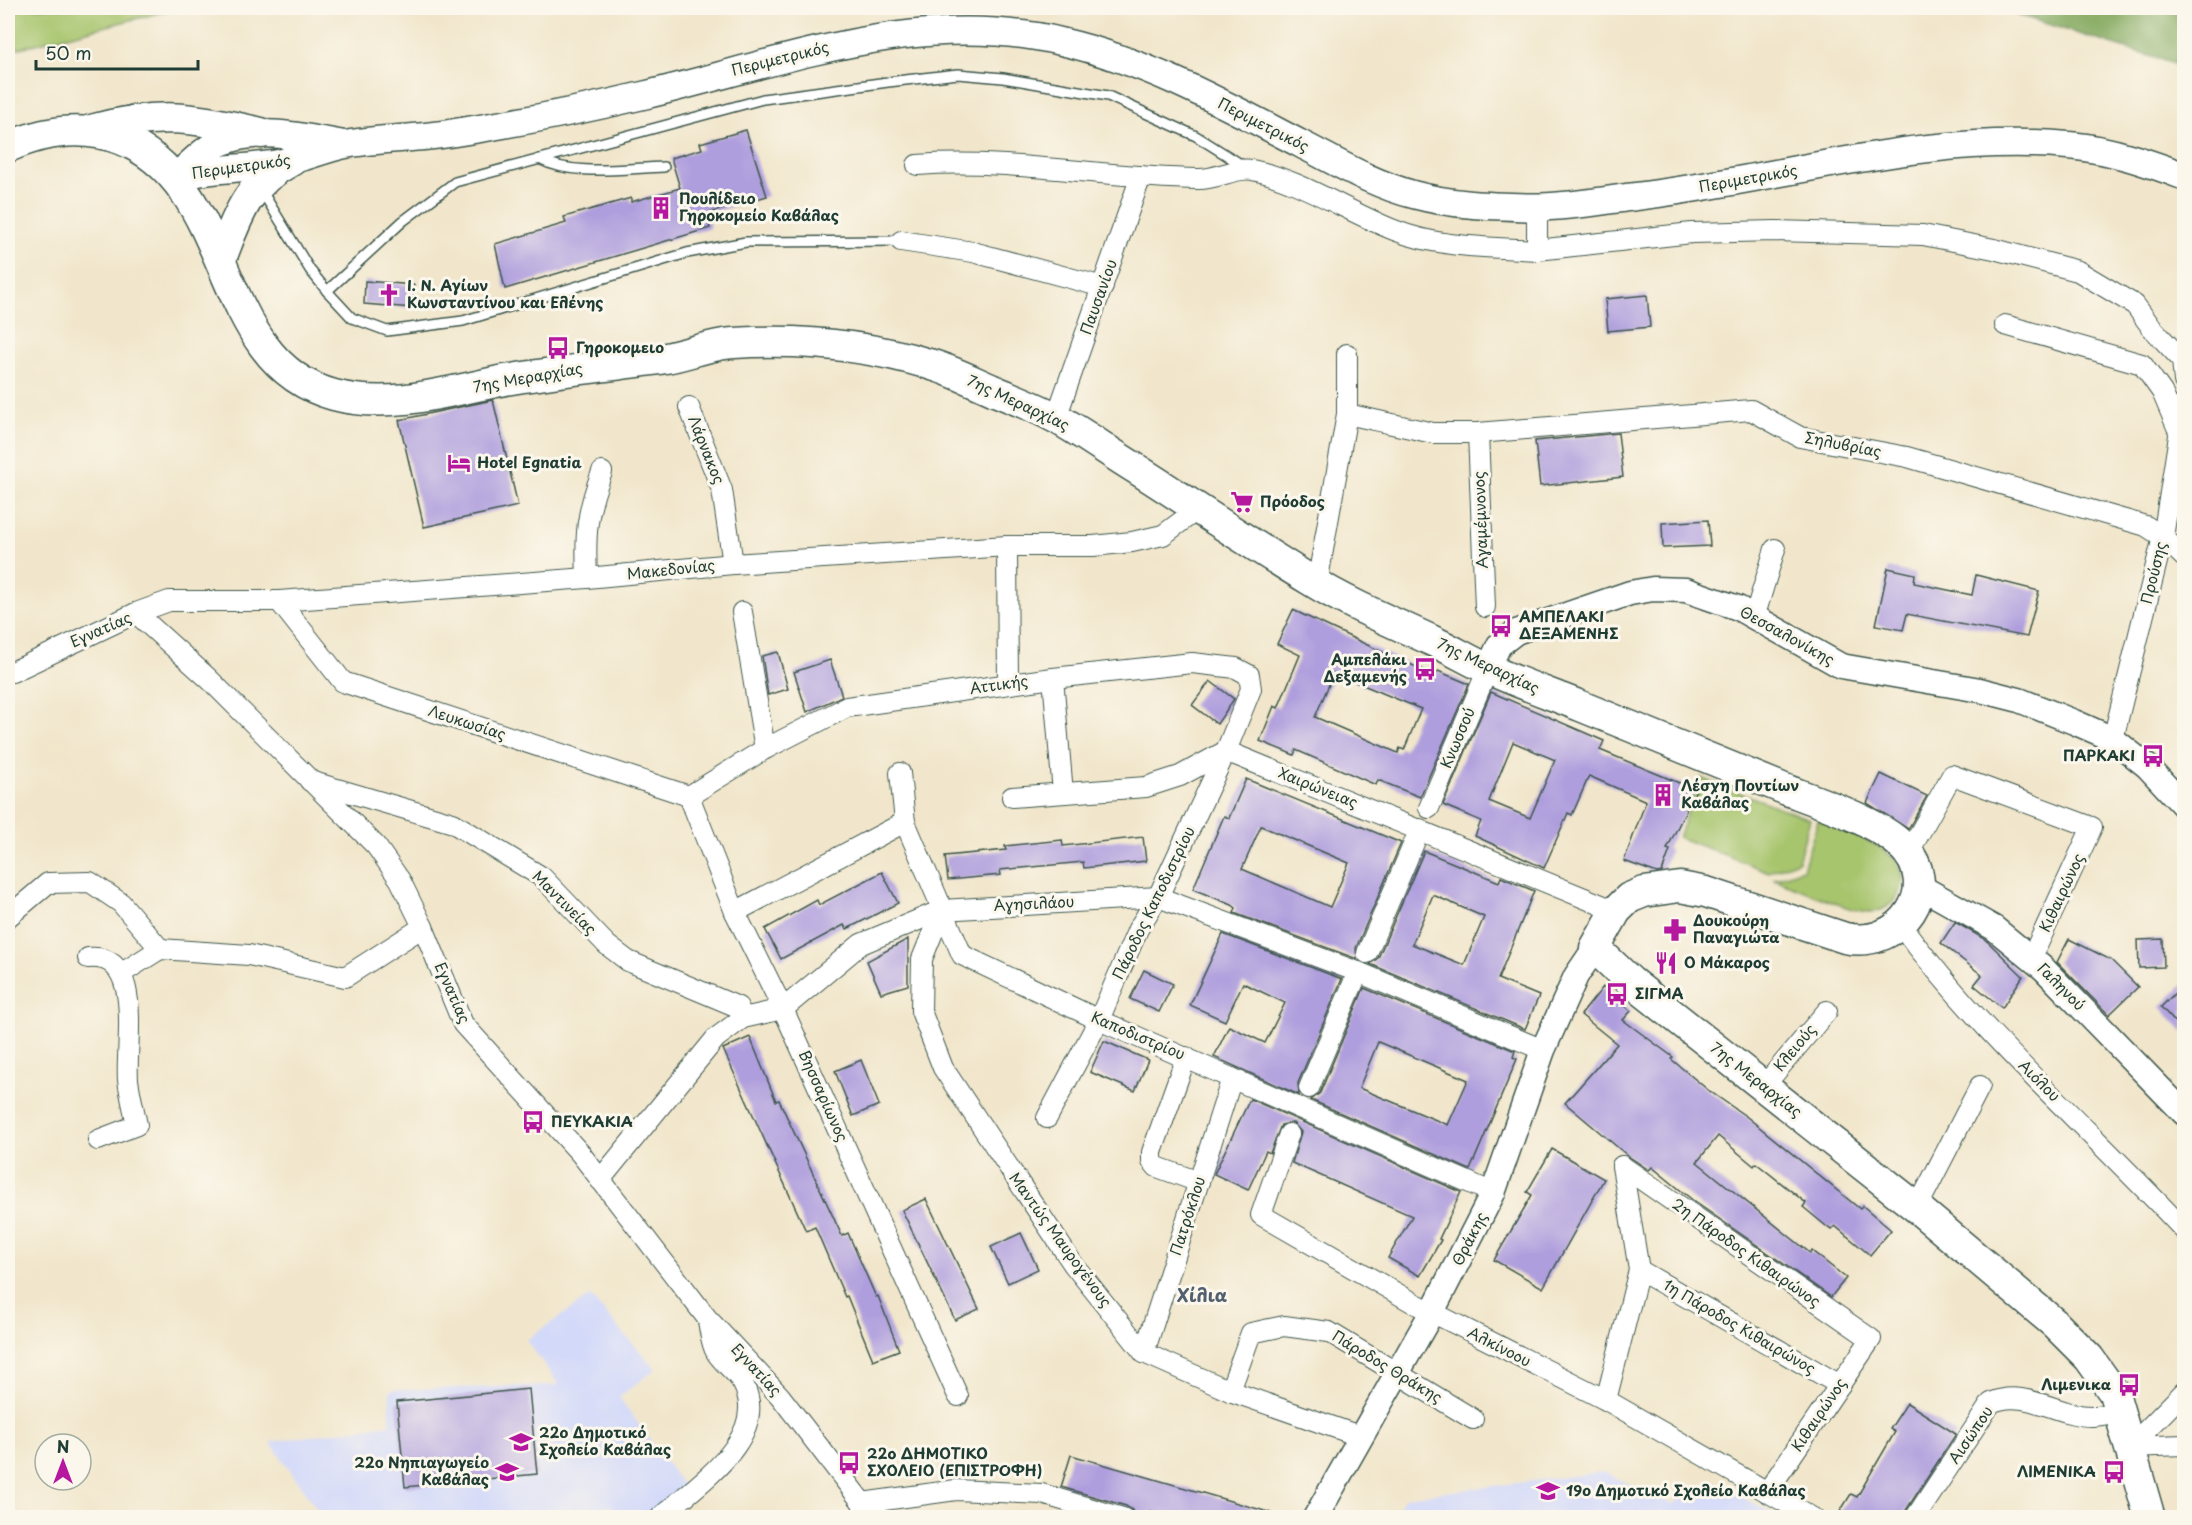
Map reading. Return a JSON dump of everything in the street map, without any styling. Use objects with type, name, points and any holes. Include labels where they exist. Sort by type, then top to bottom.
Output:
[{"type":"main road","name":"Περιμετρικός","points":[[175,177],[220,168],[291,162],[345,145],[449,134],[644,95],[794,54],[906,32],[953,30],[1004,31],[1057,40],[1112,54],[1180,82],[1369,179],[1414,195],[1462,204],[1537,208],[1670,192],[1897,151],[1997,142],[2079,147],[2144,161],[2184,176]]},
{"type":"main road","points":[[86,131],[148,117],[177,116],[203,119],[261,133]]},
{"type":"main road","name":"7ης Μεραρχίας","points":[[8,147],[30,137],[56,132],[86,131],[129,143],[149,154],[175,177],[204,221],[252,329],[279,366],[297,380],[339,397],[369,400],[405,399],[561,371],[670,357],[729,343],[833,344],[887,353],[936,365],[1056,418],[1317,584],[1488,669],[1819,802],[1886,832],[1909,852]]},
{"type":"main road","name":"Περιμετρικός","points":[[175,177],[220,142],[261,133],[289,134],[345,145]]},
{"type":"main road","points":[[220,259],[237,218],[257,184],[272,171],[291,162]]},
{"type":"main road","points":[[1595,948],[1616,911],[1629,898],[1644,892],[1680,887],[1706,892],[1859,941],[1876,939],[1901,925],[1915,904],[1919,886],[1917,869],[1909,852]]},
{"type":"main road","name":"7ης Μεραρχίας","points":[[1595,948],[1630,981],[1917,1208],[2054,1323],[2102,1375],[2114,1393],[2150,1518]]},
{"type":"street","points":[[917,165],[963,162],[1201,180],[1250,169],[1286,181],[1396,231],[1451,243],[1538,249],[1692,233],[1775,231],[1923,235],[1994,249],[2078,271],[2135,305],[2152,328],[2182,360],[2184,381]]},
{"type":"street","name":"Παυσανίου","points":[[1056,418],[1142,176]]},
{"type":"street","points":[[1537,208],[1538,249]]},
{"type":"street","points":[[901,241],[973,252],[1103,287]]},
{"type":"street","points":[[2006,325],[2142,364],[2162,392],[2180,434]]},
{"type":"street","points":[[1317,584],[1347,414],[1347,354]]},
{"type":"street","name":"Προύσης","points":[[2113,739],[2163,537],[2184,404]]},
{"type":"street","name":"Λάρνακος","points":[[688,408],[722,490],[733,564]]},
{"type":"street","name":"Σηλυβρίας","points":[[1347,414],[1433,433],[1478,433],[1751,410],[1800,437],[1907,457],[2146,526],[2163,537],[2184,557]]},
{"type":"street","name":"Αγαμέμνονος","points":[[1478,433],[1485,607]]},
{"type":"street","points":[[587,578],[585,531],[591,499],[602,472]]},
{"type":"street","name":"Μακεδονίας","points":[[136,613],[169,601],[279,601],[587,578],[733,564],[1007,546],[1093,546],[1132,542],[1163,535],[1198,509]]},
{"type":"street","points":[[1007,546],[1008,684]]},
{"type":"street","points":[[1754,618],[1775,549]]},
{"type":"street","name":"Θεσσαλονίκης","points":[[1488,669],[1499,645],[1516,632],[1630,593],[1653,589],[1701,594],[1754,618],[1840,666],[2009,697],[2113,739],[2148,767],[2184,806]]},
{"type":"street","name":"Λευκωσίας","points":[[279,601],[343,682],[689,796]]},
{"type":"street","points":[[742,612],[765,749]]},
{"type":"street","name":"Εγνατίας","points":[[12,672],[136,613],[209,680],[376,846],[400,880],[423,927],[463,1024],[580,1153],[707,1318],[780,1396],[868,1510]]},
{"type":"street","name":"Αττικής","points":[[689,796],[765,749],[847,707],[1053,678],[1192,663],[1243,670],[1249,675],[1251,689],[1226,751]]},
{"type":"street","name":"Κνωσσού","points":[[1429,808],[1488,669]]},
{"type":"street","points":[[1053,678],[1063,794]]},
{"type":"street","points":[[1012,797],[1146,787],[1180,776],[1226,751]]},
{"type":"street","name":"Χαιρώνειας","points":[[1226,751],[1616,911]]},
{"type":"street","name":"Πάροδος Καποδιστρίου","points":[[1047,1118],[1099,1020],[1138,929],[1158,897],[1226,751]]},
{"type":"street","name":"Καποδιστρίου","points":[[900,773],[905,822],[962,955],[1099,1020],[1493,1193]]},
{"type":"street","name":"Κιθαιρώνος","points":[[1909,852],[1952,775],[2092,827],[2031,959]]},
{"type":"street","name":"Μαντινείας","points":[[308,780],[453,823],[542,877],[607,945],[628,961],[738,1007],[743,1018]]},
{"type":"street","name":"Βησσαρίωνος","points":[[689,796],[735,912],[783,1009],[958,1396]]},
{"type":"street","points":[[735,912],[905,822]]},
{"type":"street","points":[[1367,953],[1420,829]]},
{"type":"street","points":[[8,917],[48,883],[90,882],[121,903],[160,949]]},
{"type":"street","name":"Γαληνού","points":[[1919,886],[1994,928],[2031,959],[2184,1113]]},
{"type":"street","name":"Αγησιλάου","points":[[600,1180],[716,1038],[743,1018],[783,1009],[861,944],[942,910],[1158,897],[1358,972],[1543,1050]]},
{"type":"street","name":"Μαντώς Μαυρογένους","points":[[942,910],[922,959],[921,1011],[943,1068],[1073,1264],[1144,1353],[1230,1391],[1362,1437]]},
{"type":"street","name":"Αιόλου","points":[[1901,925],[1929,964],[2004,1045],[2184,1230]]},
{"type":"street","points":[[122,973],[160,949],[249,955],[345,977],[423,927]]},
{"type":"street","name":"Θράκης","points":[[1315,1518],[1432,1312],[1493,1193],[1543,1050],[1576,976],[1595,948]]},
{"type":"street","points":[[88,958],[102,956],[114,963],[122,973],[128,1007],[128,1079],[137,1125],[98,1140]]},
{"type":"street","points":[[1309,1088],[1358,972]]},
{"type":"street","name":"Κλειούς","points":[[1764,1086],[1827,1011]]},
{"type":"street","points":[[1186,1057],[1152,1152],[1152,1161],[1157,1167],[1199,1182]]},
{"type":"street","name":"Πατρόκλου","points":[[1144,1353],[1232,1078]]},
{"type":"street","points":[[1917,1208],[1980,1086]]},
{"type":"street","name":"Αλκίνοου","points":[[1289,1134],[1261,1215],[1432,1312],[1606,1400],[1813,1518]]},
{"type":"street","name":"2η Πάροδος Κιθαιρώνος","points":[[1639,1270],[1622,1166],[1871,1339]]},
{"type":"street","points":[[1606,1400],[1639,1270]]},
{"type":"street","name":"1η Πάροδος Κιθαιρώνος","points":[[1639,1270],[1840,1385]]},
{"type":"street","points":[[660,1518],[733,1452],[745,1435],[749,1410],[744,1384],[715,1352],[707,1318]]},
{"type":"street","name":"Πάροδος Θράκης","points":[[1230,1391],[1251,1333],[1284,1326],[1329,1332],[1473,1419]]},
{"type":"street","name":"Κιθαιρώνος","points":[[1767,1492],[1871,1339]]},
{"type":"street","points":[[2130,1447],[2184,1392]]},
{"type":"street","name":"Αισώπου","points":[[1915,1518],[1991,1403],[2002,1398],[2016,1398],[2091,1417],[2121,1412]]},
{"type":"street","points":[[2130,1447],[2184,1445]]},
{"type":"street","points":[[868,1510],[956,1490],[1042,1494],[1123,1518]]},
{"type":"lane","points":[[327,291],[403,221],[455,182],[763,99],[958,74],[1003,78],[1108,96],[1196,136],[1250,169]]},
{"type":"lane","points":[[539,159],[554,167],[574,169],[664,167]]},
{"type":"lane","points":[[257,184],[310,270],[327,291],[352,318],[387,331],[463,321],[687,253],[747,242],[901,241]]},
{"type":"shaded area","name":"22ο Δημοτικό Σχολείο Καβάλας","points":[[590,1296],[656,1369],[619,1397],[684,1487],[647,1517],[621,1517],[610,1506],[541,1513],[541,1518],[260,1518],[319,1512],[270,1442],[390,1424],[390,1390],[559,1385],[526,1340]]},
{"type":"shaded area","name":"19ο Δημοτικό Σχολείο Καβάλας","points":[[1604,1472],[1674,1505],[1678,1496],[1722,1487],[1781,1517],[1393,1517],[1405,1497]]},
{"type":"green space","points":[[8,8],[178,8],[8,51]]},
{"type":"green space","points":[[1996,8],[2184,8],[2184,67]]},
{"type":"green space","points":[[1701,778],[1810,819],[1798,861],[1769,872],[1678,837]]},
{"type":"green space","points":[[1818,820],[1861,838],[1890,855],[1899,866],[1903,879],[1897,897],[1890,904],[1874,912],[1859,911],[1774,879],[1803,869]]},
{"type":"building","name":"Πουλίδειο Γηροκομείο Καβάλας","points":[[746,130],[767,196],[706,214],[710,228],[505,289],[495,244],[566,223],[564,217],[631,198],[631,202],[680,188],[671,158],[702,149],[700,143]]},
{"type":"building","name":"Ι. Ν. Αγίων Κωνσταντίνου και Ελένης","points":[[365,281],[414,285],[413,308],[364,304]]},
{"type":"building","points":[[1647,295],[1650,327],[1608,331],[1605,299]]},
{"type":"building","name":"Hotel Egnatia","points":[[493,400],[518,506],[424,527],[399,420]]},
{"type":"building","points":[[1618,433],[1623,477],[1540,486],[1535,441]]},
{"type":"building","points":[[1708,520],[1710,546],[1663,548],[1662,523]]},
{"type":"building","points":[[1888,568],[1915,574],[1914,583],[1972,595],[1976,575],[2039,591],[2027,637],[1907,614],[1903,630],[1876,625]]},
{"type":"building","points":[[1293,610],[1395,658],[1436,675],[1438,671],[1469,684],[1420,797],[1378,780],[1376,785],[1296,750],[1294,755],[1260,741],[1274,706],[1278,708],[1300,655],[1277,644]],"holes":[[[1334,673],[1421,709],[1404,750],[1400,748],[1398,753],[1315,717]]]},
{"type":"building","points":[[778,652],[788,689],[768,695],[762,656]]},
{"type":"building","points":[[830,660],[842,696],[807,712],[794,672]]},
{"type":"building","points":[[1210,681],[1234,699],[1217,724],[1192,705]]},
{"type":"building","points":[[1491,692],[1604,741],[1600,750],[1696,790],[1667,849],[1670,850],[1662,872],[1657,873],[1624,861],[1646,801],[1589,776],[1572,815],[1568,813],[1544,868],[1475,836],[1481,821],[1443,805]],"holes":[[[1513,742],[1555,760],[1530,818],[1489,801]]]},
{"type":"building","points":[[1881,774],[1927,796],[1908,829],[1867,803]]},
{"type":"building","points":[[1246,779],[1401,843],[1356,948],[1357,959],[1234,913],[1236,908],[1232,905],[1193,889],[1224,816],[1229,818]],"holes":[[[1261,826],[1349,863],[1330,907],[1242,869]]]},
{"type":"building","points":[[1143,837],[1146,861],[1084,868],[1083,862],[1000,870],[1001,875],[948,880],[945,856],[1006,850],[1005,846],[1062,840],[1063,846]]},
{"type":"building","points":[[1424,851],[1499,882],[1501,877],[1534,891],[1498,979],[1539,996],[1525,1029],[1370,964],[1378,958]],"holes":[[[1433,895],[1484,917],[1464,965],[1412,944]]]},
{"type":"building","points":[[882,872],[898,903],[847,929],[844,925],[781,959],[765,929],[817,900],[819,905]]},
{"type":"building","points":[[1955,922],[1986,940],[2023,976],[2002,1008],[1974,985],[1982,975],[1941,943]]},
{"type":"building","points":[[1223,934],[1342,979],[1298,1083],[1299,1095],[1214,1057],[1229,1026],[1265,1043],[1285,1003],[1243,983],[1225,1021],[1190,1005]]},
{"type":"building","points":[[908,939],[908,985],[881,993],[867,961]]},
{"type":"building","points":[[2069,939],[2111,960],[2138,987],[2109,1015],[2057,962]]},
{"type":"building","points":[[2163,939],[2164,967],[2139,968],[2138,940]]},
{"type":"building","points":[[1144,970],[1173,984],[1159,1012],[1130,999]]},
{"type":"building","points":[[2184,984],[2184,1032],[2161,1007]]},
{"type":"building","points":[[1603,987],[1631,1011],[1623,1020],[1673,1057],[1671,1059],[1708,1090],[1747,1117],[1860,1209],[1863,1206],[1891,1230],[1870,1255],[1835,1226],[1831,1230],[1803,1207],[1806,1203],[1756,1163],[1754,1166],[1718,1136],[1697,1162],[1810,1253],[1812,1251],[1846,1278],[1831,1297],[1695,1202],[1652,1167],[1649,1170],[1628,1156],[1565,1103],[1617,1044],[1581,1015]]},
{"type":"building","points":[[1364,988],[1515,1051],[1513,1057],[1517,1059],[1470,1170],[1311,1100],[1320,1093]],"holes":[[[1378,1042],[1468,1080],[1448,1125],[1359,1088]]]},
{"type":"building","points":[[750,1037],[776,1101],[779,1100],[842,1236],[848,1233],[876,1297],[878,1296],[899,1350],[873,1360],[815,1227],[806,1231],[723,1049]]},
{"type":"building","points":[[1104,1041],[1148,1060],[1135,1091],[1090,1072]]},
{"type":"building","points":[[861,1060],[879,1105],[853,1116],[835,1071]]},
{"type":"building","points":[[1250,1099],[1461,1192],[1439,1239],[1441,1240],[1420,1276],[1388,1258],[1412,1216],[1292,1163],[1301,1132],[1293,1123],[1281,1125],[1270,1153],[1266,1151],[1248,1190],[1214,1174]]},
{"type":"building","points":[[1552,1149],[1604,1179],[1543,1288],[1494,1260],[1532,1195],[1527,1192]]},
{"type":"building","points":[[926,1199],[979,1309],[955,1320],[902,1210]]},
{"type":"building","points":[[1021,1233],[1038,1269],[1008,1283],[991,1247]]},
{"type":"building","points":[[529,1389],[537,1474],[405,1487],[397,1402]]},
{"type":"building","points":[[1907,1403],[1956,1434],[1901,1518],[1836,1518],[1851,1494],[1857,1497],[1895,1432],[1890,1429]]},
{"type":"building","points":[[1071,1455],[1272,1513],[1271,1518],[1170,1518],[1150,1512],[1149,1518],[1135,1518],[1132,1510],[1126,1506],[1061,1487]]},
{"type":"place","name":"Πουλίδειο Γηροκομείο Καβάλας","points":[[661,208]]},
{"type":"place","name":"Ι. Ν. Αγίων Κωνσταντίνου και Ελένης","points":[[389,295]]},
{"type":"place","name":"Γηροκομειο","points":[[558,348]]},
{"type":"place","name":"Hotel Egnatia","points":[[459,463]]},
{"type":"place","name":"Πρόοδος","points":[[1242,502]]},
{"type":"place","name":"ΑΜΠΕΛΑΚΙ ΔΕΞΑΜΕΝΗΣ","points":[[1501,626]]},
{"type":"place","name":"Αμπελάκι Δεξαμενής","points":[[1425,669]]},
{"type":"place","name":"ΠΑΡΚΑΚΙ","points":[[2153,756]]},
{"type":"place","name":"Λέσχη Ποντίων Καβάλας","points":[[1663,795]]},
{"type":"place","name":"Δουκούρη Παναγιώτα","points":[[1675,930]]},
{"type":"place","name":"Ο Μάκαρος","points":[[1666,963]]},
{"type":"place","name":"ΣΙΓΜΑ","points":[[1617,994]]},
{"type":"place","name":"ΠΕΥΚΑΚΙΑ","points":[[533,1122]]},
{"type":"place","name":"Λιμενικα","points":[[2129,1385]]},
{"type":"place","name":"22ο Δημοτικό Σχολείο Καβάλας","points":[[521,1442]]},
{"type":"place","name":"22ο ΔΗΜΟΤΙΚΟ ΣΧΟΛΕΙΟ (ΕΠΙΣΤΡΟΦΗ)","points":[[849,1463]]},
{"type":"place","name":"22ο Νηπιαγωγείο Καβάλας","points":[[507,1472]]},
{"type":"place","name":"ΛΙΜΕΝΙΚΑ","points":[[2114,1472]]},
{"type":"place","name":"19ο Δημοτικό Σχολείο Καβάλας","points":[[1548,1491]]},
{"type":"district","name":"Χίλια","points":[[1202,1296]]}]
